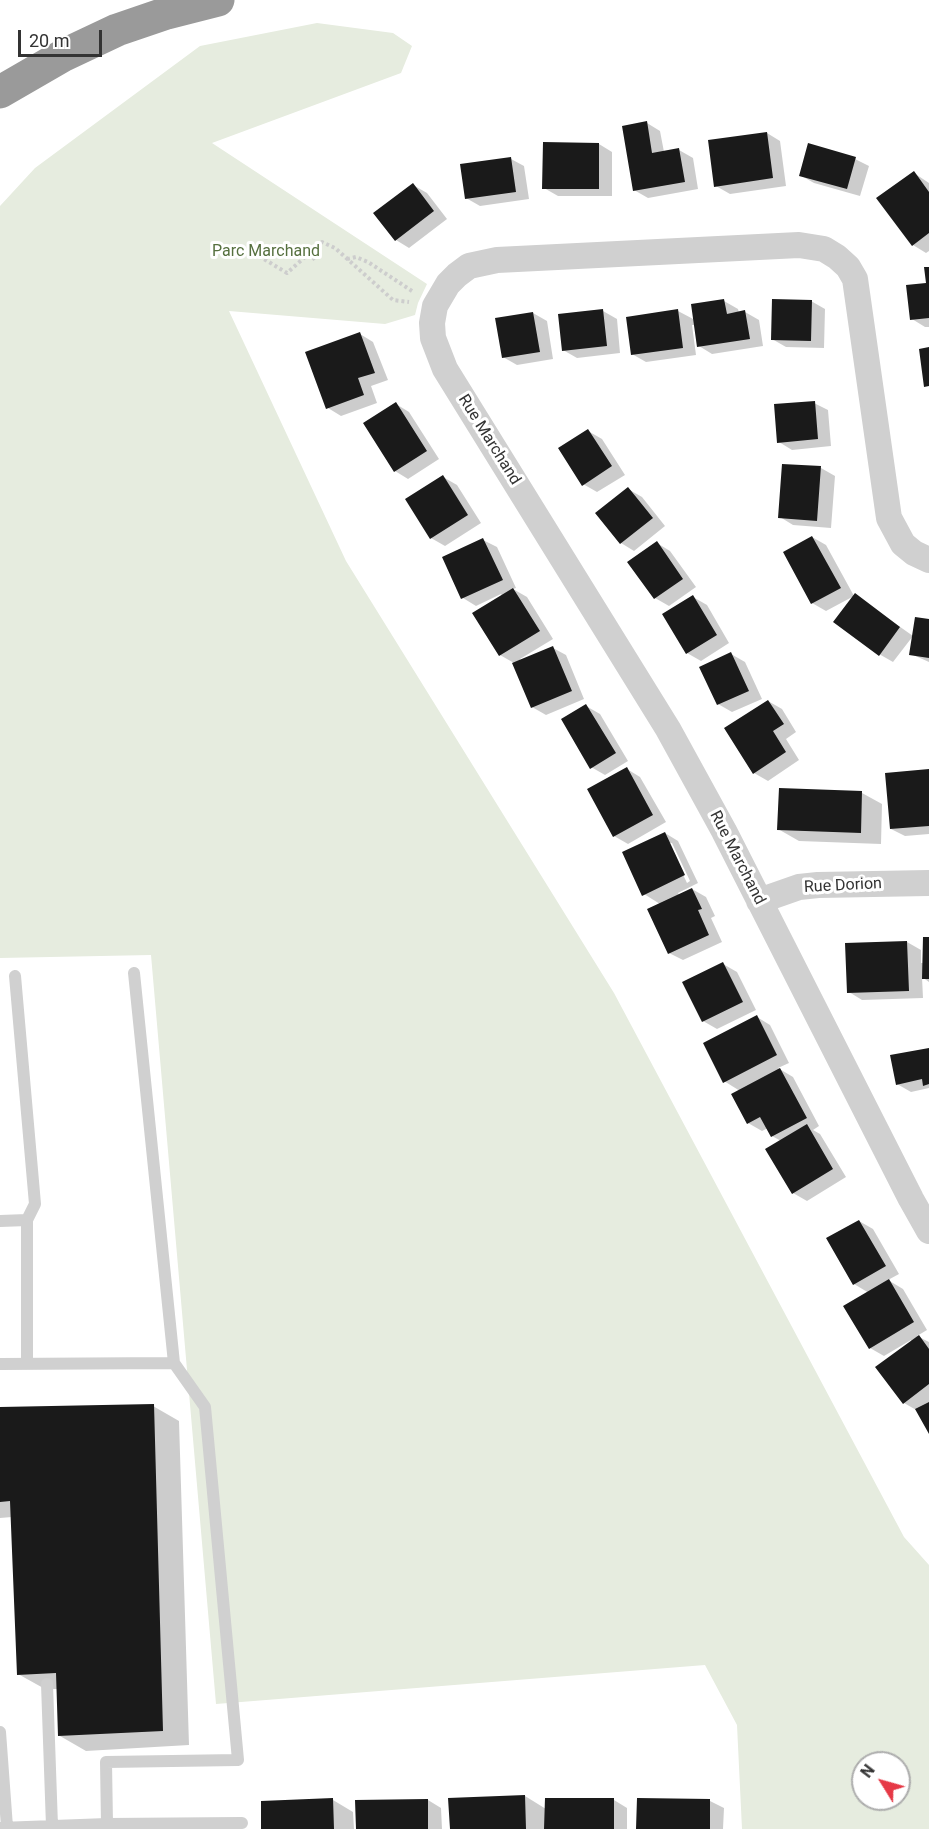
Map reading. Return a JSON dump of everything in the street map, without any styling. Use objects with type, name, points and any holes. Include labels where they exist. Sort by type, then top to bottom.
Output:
[{"type":"highway","points":[[0,92],[64,55],[117,30],[167,13],[218,0]]},
{"type":"street","name":"Rue Marchand","points":[[929,561],[903,544],[889,518],[858,294],[855,279],[848,267],[837,256],[824,249],[799,245],[496,260],[469,266],[457,274],[440,295],[432,323],[437,351],[445,369],[668,729],[920,1199],[929,1231]]},
{"type":"street","name":"Rue Dorion","points":[[759,901],[781,892],[809,886],[929,883]]},
{"type":"lane","points":[[107,1826],[106,1762],[238,1760],[205,1407],[174,1363],[134,973]]},
{"type":"lane","points":[[15,976],[34,1204],[27,1220],[27,1364]]},
{"type":"lane","points":[[0,1221],[27,1220]]},
{"type":"lane","points":[[0,1364],[174,1363]]},
{"type":"lane","points":[[47,1684],[52,1826]]},
{"type":"lane","points":[[0,1732],[3,1827],[242,1823]]},
{"type":"path","points":[[254,254],[287,273],[322,242],[335,248],[393,300],[418,303]]},
{"type":"path","points":[[293,246],[304,258]]},
{"type":"path","points":[[309,253],[316,261]]},
{"type":"path","points":[[347,259],[356,257],[368,262],[414,293]]},
{"type":"green space","name":"Parc Marchand","points":[[317,23],[393,33],[412,46],[401,73],[212,143],[427,284],[415,315],[385,324],[229,311],[346,561],[614,993],[904,1537],[929,1565],[929,1829],[742,1829],[737,1725],[705,1665],[216,1704],[151,955],[0,958],[0,206],[35,168],[200,46]]},
{"type":"building","points":[[647,121],[652,153],[679,148],[685,182],[633,191],[622,126]]},
{"type":"building","points":[[767,132],[773,178],[714,187],[708,140]]},
{"type":"building","points":[[543,142],[599,143],[599,189],[542,189]]},
{"type":"building","points":[[808,143],[856,157],[847,189],[799,176]]},
{"type":"building","points":[[511,157],[516,192],[465,199],[460,164]]},
{"type":"building","points":[[914,171],[929,192],[929,233],[912,246],[876,198]]},
{"type":"building","points":[[413,183],[434,211],[395,241],[373,213]]},
{"type":"building","points":[[924,267],[929,267],[929,318],[910,320],[906,285],[926,283]]},
{"type":"building","points":[[724,299],[727,314],[745,310],[750,339],[697,347],[691,304]]},
{"type":"building","points":[[772,299],[812,300],[811,341],[771,340]]},
{"type":"building","points":[[603,309],[607,346],[562,351],[558,314]]},
{"type":"building","points":[[678,309],[683,348],[631,355],[626,317]]},
{"type":"building","points":[[533,312],[540,352],[502,358],[495,318]]},
{"type":"building","points":[[360,332],[375,373],[358,378],[364,395],[326,409],[305,352]]},
{"type":"building","points":[[929,347],[929,386],[924,387],[919,349]]},
{"type":"building","points":[[815,401],[818,439],[777,443],[774,404]]},
{"type":"building","points":[[396,402],[427,451],[394,472],[363,423]]},
{"type":"building","points":[[588,429],[612,466],[582,486],[558,448]]},
{"type":"building","points":[[782,464],[821,466],[817,521],[778,518]]},
{"type":"building","points":[[443,475],[468,515],[430,539],[405,499]]},
{"type":"building","points":[[628,487],[653,518],[620,544],[595,513]]},
{"type":"building","points":[[812,536],[841,588],[811,604],[783,552]]},
{"type":"building","points":[[483,538],[503,580],[461,599],[442,557]]},
{"type":"building","points":[[657,541],[683,579],[654,599],[627,562]]},
{"type":"building","points":[[513,588],[540,631],[499,656],[472,613]]},
{"type":"building","points":[[855,593],[900,627],[879,656],[833,622]]},
{"type":"building","points":[[693,595],[717,635],[686,654],[662,614]]},
{"type":"building","points":[[915,617],[929,619],[929,658],[909,655]]},
{"type":"building","points":[[553,646],[572,691],[531,708],[512,663]]},
{"type":"building","points":[[731,652],[749,691],[717,705],[699,667]]},
{"type":"building","points":[[768,700],[784,724],[773,731],[786,752],[753,774],[724,728]]},
{"type":"building","points":[[586,704],[616,753],[590,769],[561,719]]},
{"type":"building","points":[[627,767],[653,815],[613,837],[587,789]]},
{"type":"building","points":[[929,769],[929,826],[890,829],[885,773]]},
{"type":"building","points":[[779,788],[862,791],[861,833],[777,830]]},
{"type":"building","points":[[665,832],[685,875],[642,896],[622,852]]},
{"type":"building","points":[[692,888],[702,909],[698,910],[709,935],[668,954],[647,909]]},
{"type":"building","points":[[923,937],[929,937],[929,979],[922,979]]},
{"type":"building","points":[[907,941],[909,991],[847,993],[845,943]]},
{"type":"building","points":[[723,962],[743,1002],[702,1022],[682,982]]},
{"type":"building","points":[[757,1015],[777,1055],[723,1083],[703,1043]]},
{"type":"building","points":[[929,1048],[929,1084],[923,1086],[922,1079],[896,1085],[890,1055]]},
{"type":"building","points":[[780,1068],[807,1118],[771,1137],[760,1117],[747,1124],[731,1094]]},
{"type":"building","points":[[807,1124],[833,1169],[792,1194],[765,1149]]},
{"type":"building","points":[[859,1220],[886,1266],[853,1285],[826,1238]]},
{"type":"building","points":[[889,1279],[914,1322],[869,1349],[843,1306]]},
{"type":"building","points":[[919,1335],[929,1349],[929,1384],[903,1404],[875,1367]]},
{"type":"building","points":[[929,1402],[929,1434],[915,1409]]},
{"type":"building","points":[[154,1404],[163,1731],[58,1736],[56,1673],[17,1675],[10,1501],[0,1502],[0,1407]]},
{"type":"building","points":[[525,1795],[526,1829],[450,1829],[448,1798]]},
{"type":"building","points":[[333,1798],[334,1829],[261,1829],[261,1801]]},
{"type":"building","points":[[545,1798],[614,1798],[614,1829],[544,1829]]},
{"type":"building","points":[[637,1798],[710,1799],[710,1829],[636,1829]]},
{"type":"building","points":[[428,1799],[428,1829],[356,1829],[355,1800]]}]
